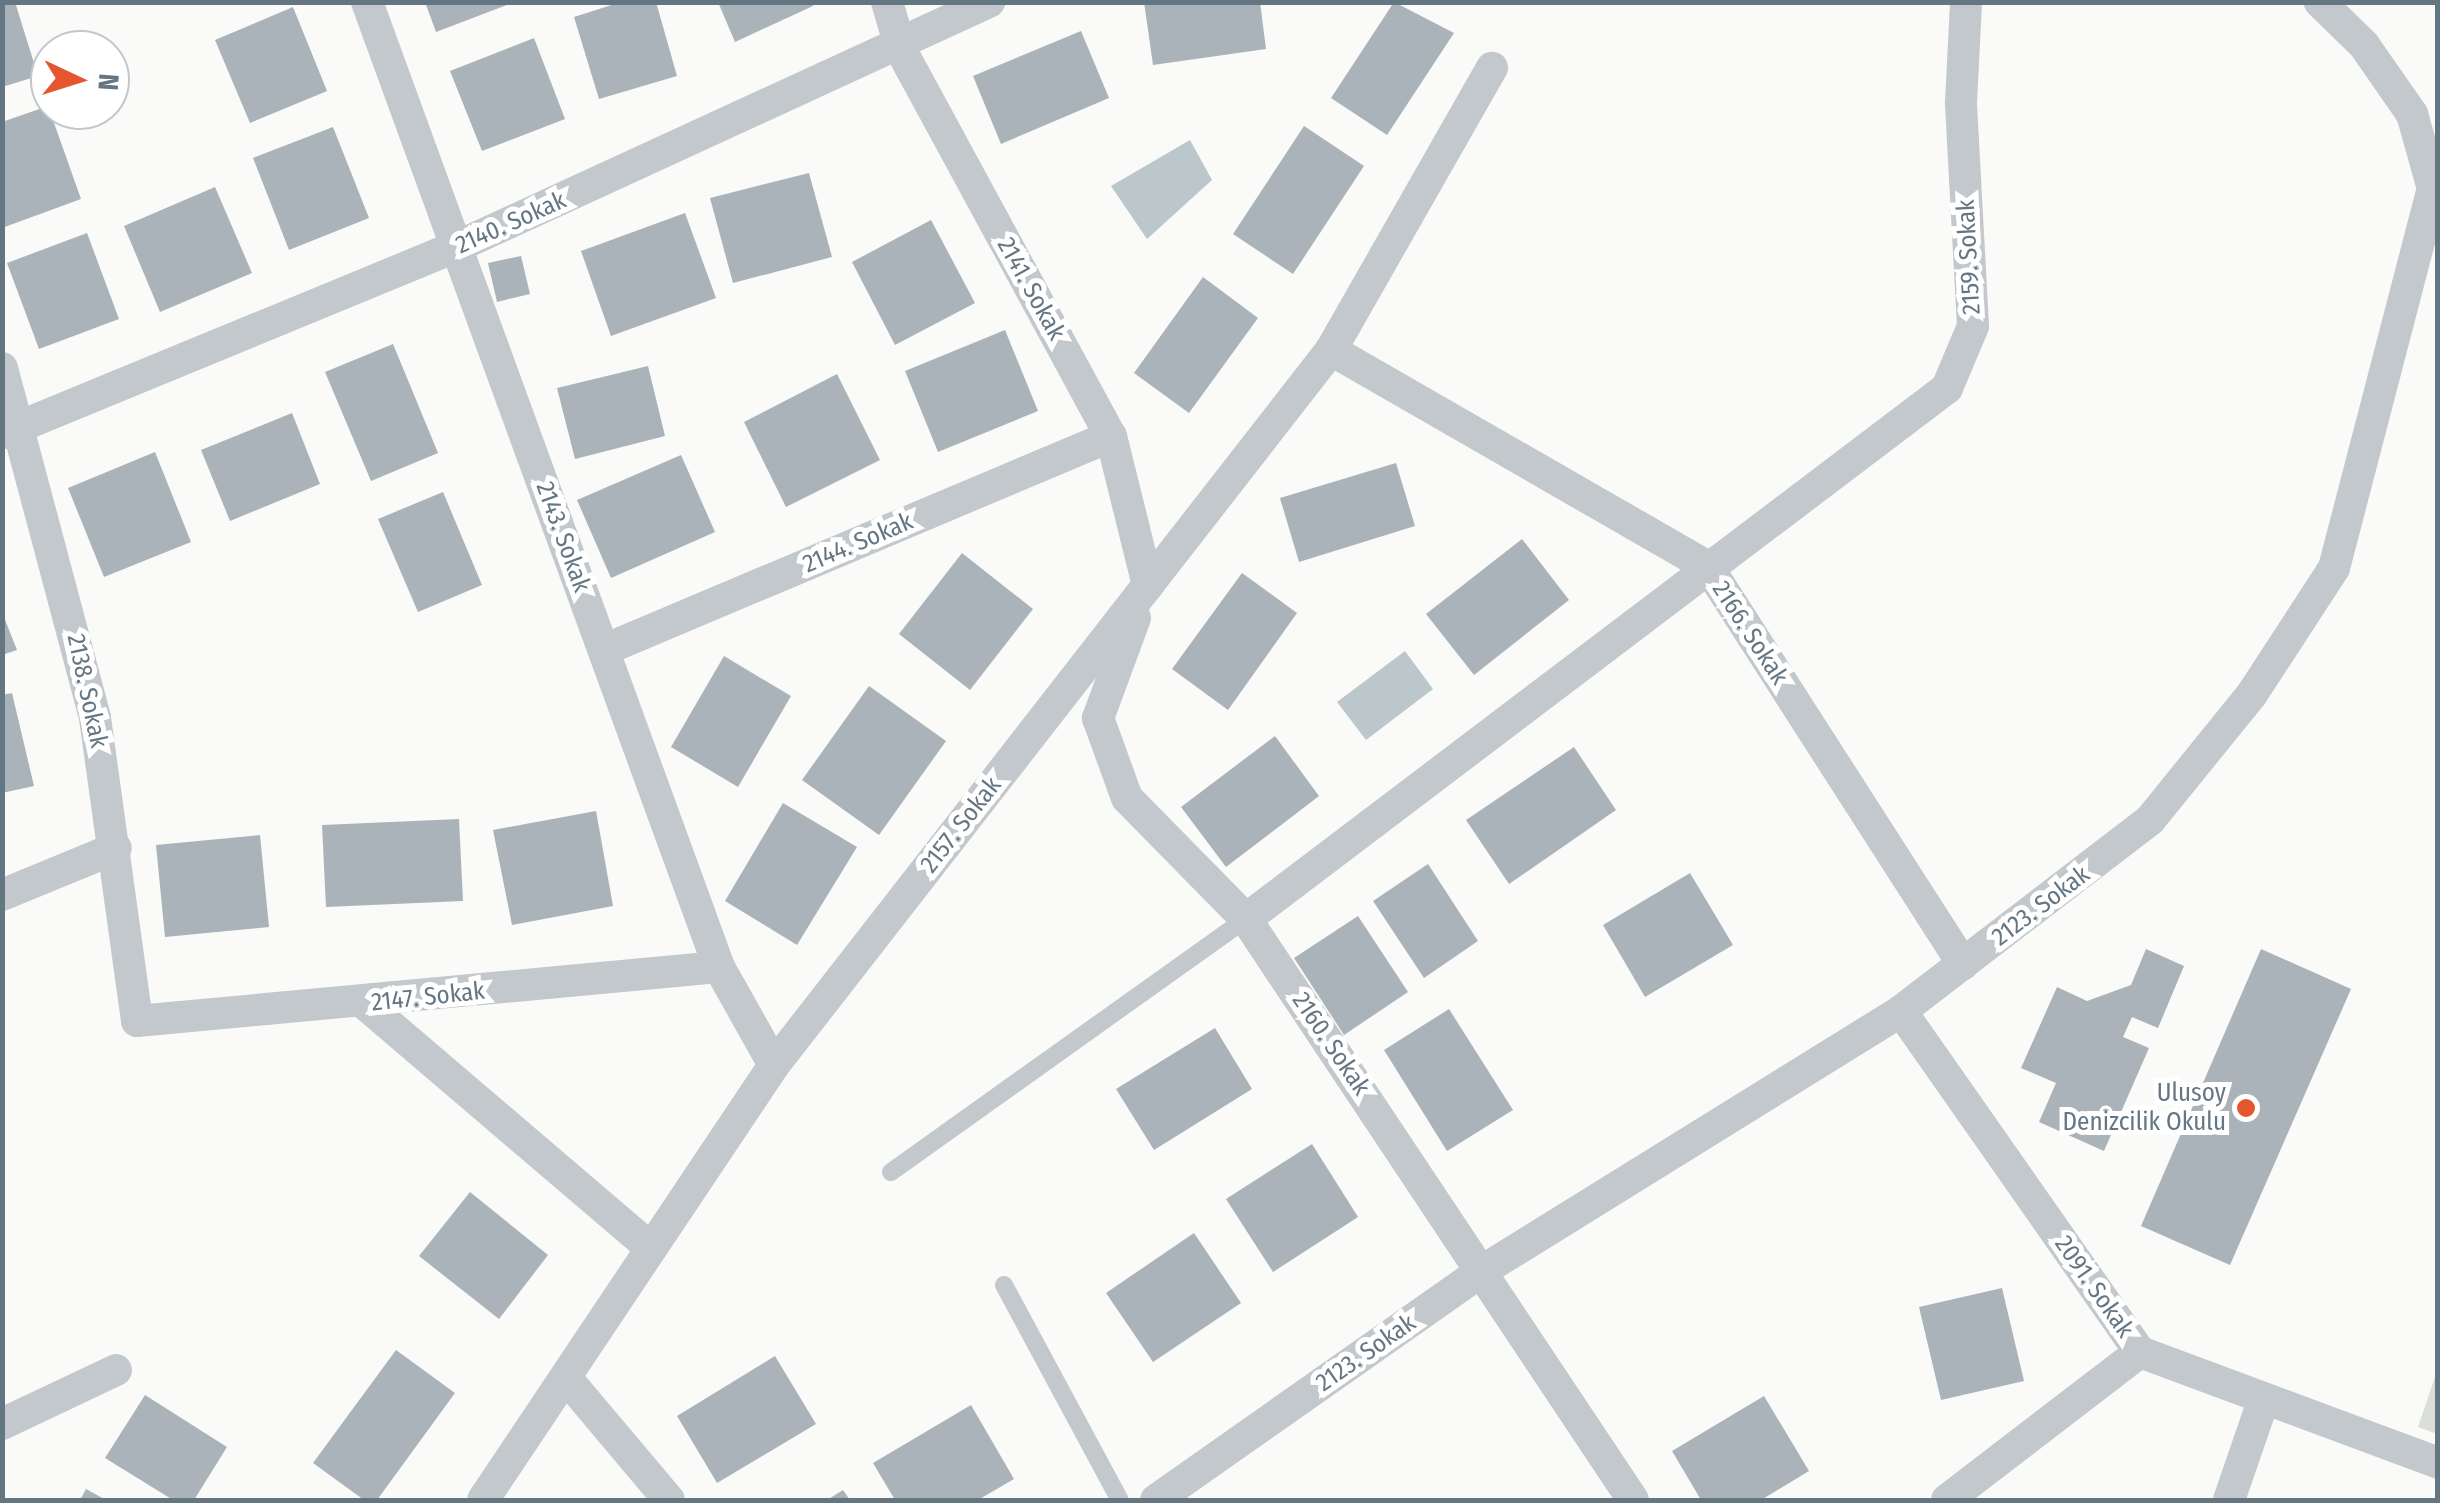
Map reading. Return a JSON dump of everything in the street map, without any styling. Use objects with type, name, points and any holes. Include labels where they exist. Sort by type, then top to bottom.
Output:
[{"type":"street","name":"2143. Sokak","points":[[367,2],[718,967],[774,1065]]},
{"type":"street","name":"2141. Sokak","points":[[887,2],[902,50],[1111,436],[1148,586]]},
{"type":"street","name":"2140. Sokak","points":[[13,429],[456,247],[902,50],[990,2]]},
{"type":"street","name":"2159. Sokak","points":[[1246,919],[1947,388],[1973,326],[1961,102],[1966,2]]},
{"type":"street","name":"2123. Sokak","points":[[1156,1500],[1486,1269],[1901,1011],[1963,964],[2150,820],[2302,630],[2334,568],[2369,458],[2435,189],[2412,114],[2364,45],[2320,2]]},
{"type":"street","name":"2157. Sokak","points":[[567,1379],[646,1245],[774,1065],[1331,350],[1492,68]]},
{"type":"street","name":"2166. Sokak","points":[[1331,350],[1708,567],[1963,964]]},
{"type":"street","name":"2138. Sokak","points":[[2,368],[13,429],[95,718],[116,848],[137,1022]]},
{"type":"street","name":"2144. Sokak","points":[[604,650],[1111,436]]},
{"type":"street","name":"2160. Sokak","points":[[1148,586],[1098,718],[1127,798],[1246,919],[1486,1269],[1633,1500]]},
{"type":"street","points":[[2,895],[116,848]]},
{"type":"street","name":"2147. Sokak","points":[[137,1022],[364,1004],[718,967]]},
{"type":"street","points":[[364,1004],[646,1245]]},
{"type":"street","name":"2091. Sokak","points":[[1901,1011],[2140,1352],[2438,1464]]},
{"type":"street","points":[[1948,1500],[2140,1352]]},
{"type":"street","points":[[2,1424],[116,1370]]},
{"type":"street","points":[[483,1500],[567,1379],[669,1500]]},
{"type":"street","points":[[2229,1500],[2264,1401]]},
{"type":"lane","points":[[891,1172],[1246,919]]},
{"type":"lane","points":[[1004,1285],[1120,1500]]},
{"type":"shaded area","points":[[1190,140],[1212,180],[1147,239],[1111,186]]},
{"type":"shaded area","points":[[1405,651],[1433,689],[1366,740],[1337,702]]},
{"type":"shaded area","points":[[2437,1371],[2438,1434],[2418,1427]]},
{"type":"building","points":[[2,2],[15,2],[30,50],[30,78],[2,87]]},
{"type":"building","points":[[425,2],[512,2],[512,3],[436,32]]},
{"type":"building","points":[[621,2],[656,2],[677,76],[599,99],[574,17]]},
{"type":"building","points":[[718,2],[812,2],[813,6],[735,42]]},
{"type":"building","points":[[1144,2],[1260,2],[1266,49],[1153,65]]},
{"type":"building","points":[[1394,2],[1454,33],[1387,135],[1331,98]]},
{"type":"building","points":[[293,7],[327,91],[250,123],[215,40]]},
{"type":"building","points":[[1081,31],[1109,98],[1001,144],[973,76]]},
{"type":"building","points":[[534,38],[565,119],[482,151],[450,71]]},
{"type":"building","points":[[30,112],[30,130],[57,130],[81,199],[2,228],[2,122]]},
{"type":"building","points":[[1304,126],[1364,166],[1293,274],[1233,234]]},
{"type":"building","points":[[333,127],[369,218],[289,250],[253,158]]},
{"type":"building","points":[[809,173],[832,257],[733,283],[710,198]]},
{"type":"building","points":[[215,187],[252,273],[160,312],[124,226]]},
{"type":"building","points":[[685,213],[716,298],[611,336],[581,251]]},
{"type":"building","points":[[931,220],[975,303],[895,345],[852,262]]},
{"type":"building","points":[[87,233],[119,319],[39,349],[7,263]]},
{"type":"building","points":[[521,256],[530,294],[497,302],[488,263]]},
{"type":"building","points":[[1203,277],[1258,318],[1189,413],[1134,373]]},
{"type":"building","points":[[1005,330],[1038,411],[938,452],[905,371]]},
{"type":"building","points":[[393,344],[438,453],[371,481],[325,372]]},
{"type":"building","points":[[648,366],[665,436],[575,459],[557,388]]},
{"type":"building","points":[[837,374],[880,460],[786,507],[744,422]]},
{"type":"building","points":[[292,413],[320,484],[230,521],[201,450]]},
{"type":"building","points":[[155,452],[191,542],[104,577],[68,488]]},
{"type":"building","points":[[681,455],[715,532],[611,578],[577,500]]},
{"type":"building","points":[[1396,463],[1415,526],[1299,562],[1280,498]]},
{"type":"building","points":[[443,492],[482,585],[418,612],[378,519]]},
{"type":"building","points":[[1522,539],[1569,600],[1474,675],[1426,614]]},
{"type":"building","points":[[962,553],[1033,609],[970,690],[899,634]]},
{"type":"building","points":[[1242,573],[1297,613],[1228,710],[1172,669]]},
{"type":"building","points":[[2,612],[17,650],[2,655]]},
{"type":"building","points":[[724,656],[791,696],[738,787],[671,747]]},
{"type":"building","points":[[869,686],[946,741],[879,835],[802,780]]},
{"type":"building","points":[[12,693],[34,786],[2,793],[2,695]]},
{"type":"building","points":[[1275,736],[1319,796],[1226,867],[1181,807]]},
{"type":"building","points":[[1574,747],[1616,810],[1509,884],[1466,820]]},
{"type":"building","points":[[783,803],[857,847],[797,945],[725,901]]},
{"type":"building","points":[[596,811],[613,906],[512,925],[493,830]]},
{"type":"building","points":[[459,819],[463,901],[326,907],[322,825]]},
{"type":"building","points":[[260,835],[269,927],[165,937],[156,845]]},
{"type":"building","points":[[1428,864],[1478,941],[1424,978],[1373,901]]},
{"type":"building","points":[[1690,873],[1733,945],[1645,997],[1603,925]]},
{"type":"building","points":[[1358,916],[1408,992],[1344,1035],[1294,958]]},
{"type":"building","points":[[2146,949],[2184,966],[2158,1028],[2132,1017],[2123,1037],[2149,1048],[2104,1151],[2039,1122],[2056,1083],[2021,1068],[2057,987],[2087,1001],[2131,985]]},
{"type":"building","name":"Ulusoy Denizcilik Okulu","points":[[2261,949],[2351,989],[2230,1265],[2141,1226]]},
{"type":"building","points":[[1449,1009],[1513,1110],[1447,1151],[1384,1050]]},
{"type":"building","points":[[1215,1028],[1252,1089],[1154,1150],[1116,1089]]},
{"type":"building","points":[[1312,1144],[1358,1217],[1273,1272],[1226,1199]]},
{"type":"building","points":[[470,1192],[548,1255],[499,1319],[419,1256]]},
{"type":"building","points":[[1194,1233],[1241,1303],[1153,1362],[1106,1293]]},
{"type":"building","points":[[2002,1288],[2024,1381],[1941,1400],[1919,1307]]},
{"type":"building","points":[[396,1350],[455,1393],[377,1500],[364,1500],[313,1463]]},
{"type":"building","points":[[775,1356],[816,1424],[717,1483],[677,1416]]},
{"type":"building","points":[[145,1395],[227,1447],[194,1500],[173,1500],[105,1458]]},
{"type":"building","points":[[1764,1396],[1809,1471],[1761,1500],[1701,1500],[1672,1451]]},
{"type":"building","points":[[971,1405],[1014,1479],[978,1500],[895,1500],[873,1463]]},
{"type":"building","points":[[86,1489],[106,1500],[80,1500]]},
{"type":"building","points":[[843,1490],[850,1500],[827,1500]]},
{"type":"place","name":"Ulusoy Denizcilik Okulu","points":[[2246,1108]]}]
